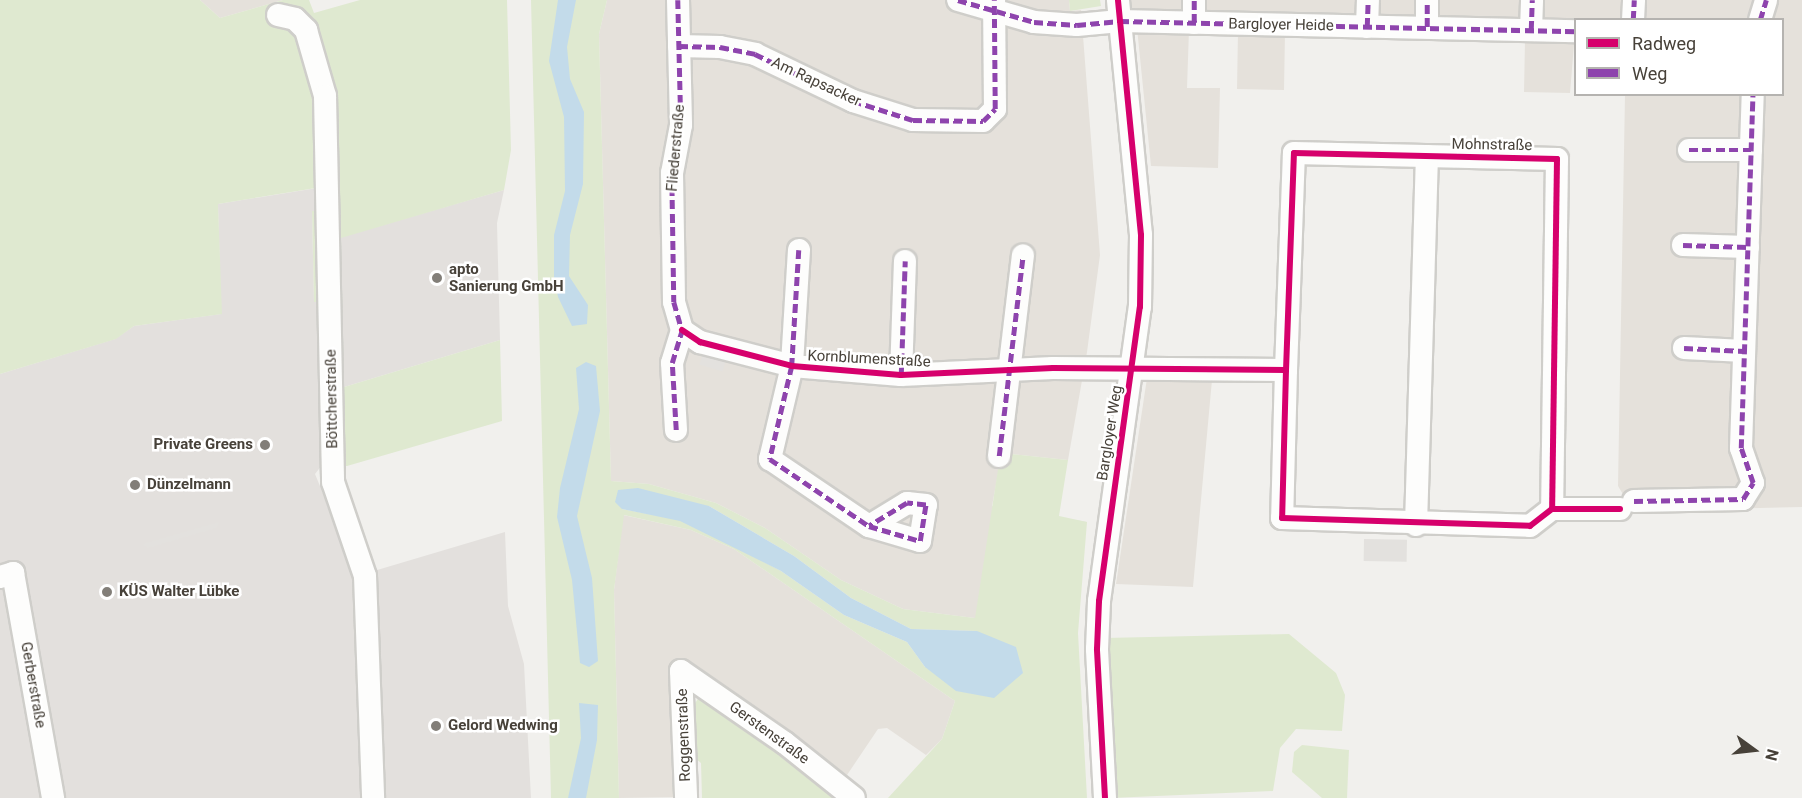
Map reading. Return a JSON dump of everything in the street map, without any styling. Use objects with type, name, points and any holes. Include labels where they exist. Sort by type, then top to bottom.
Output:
[{"type":"street","name":"Fliederstraße","points":[[678,0],[681,125],[672,173],[674,303],[682,330]]},
{"type":"street","points":[[958,0],[993,6],[1034,22],[1077,25],[1119,11]]},
{"type":"street","points":[[1194,0],[1194,23]]},
{"type":"street","points":[[1367,27],[1368,0]]},
{"type":"street","points":[[1426,27],[1427,0]]},
{"type":"street","points":[[1531,30],[1532,0]]},
{"type":"street","points":[[1633,18],[1634,0]]},
{"type":"street","points":[[1761,18],[1766,0]]},
{"type":"street","name":"Am Rapsacker","points":[[679,46],[720,47],[755,54],[853,101],[913,120],[983,121],[995,109],[993,6]]},
{"type":"street","name":"Bargloyer Heide","points":[[1119,11],[1194,23],[1574,31]]},
{"type":"street","name":"Bargloyer Weg","points":[[1105,798],[1097,649],[1099,601],[1107,524],[1140,307],[1141,235],[1119,11]]},
{"type":"street","name":"Böttcherstraße","points":[[278,15],[295,19],[306,30],[325,96],[333,482],[365,576],[373,798]]},
{"type":"street","points":[[1552,509],[1743,499],[1753,483],[1741,448],[1753,96]]},
{"type":"street","points":[[1689,150],[1751,150]]},
{"type":"street","name":"Mohnstraße","points":[[1294,153],[1427,156],[1557,159],[1552,509],[1530,526],[1416,525],[1282,518],[1294,153]]},
{"type":"street","points":[[1416,525],[1427,156]]},
{"type":"street","points":[[1683,245],[1748,247]]},
{"type":"street","name":"Kornblumenstraße","points":[[799,250],[792,366],[770,459],[869,526]]},
{"type":"street","points":[[999,456],[1023,255]]},
{"type":"street","name":"Kornblumenstraße","points":[[901,375],[904,261]]},
{"type":"street","points":[[676,430],[672,363],[682,330]]},
{"type":"street","name":"Kornblumenstraße","points":[[682,330],[700,342],[792,366],[901,375],[1132,370]]},
{"type":"street","points":[[1684,348],[1744,351]]},
{"type":"street","points":[[1132,370],[1286,370]]},
{"type":"street","name":"Gerberstraße","points":[[6,575],[53,798]]},
{"type":"street","name":"Roggenstraße","points":[[681,671],[686,798]]},
{"type":"street","name":"Gerstenstraße","points":[[681,671],[785,743],[854,798]]},
{"type":"shaded area","points":[[200,0],[283,0],[220,18]]},
{"type":"shaded area","points":[[607,0],[1069,0],[1070,11],[1081,10],[1100,255],[1087,352],[1068,460],[1012,454],[1011,464],[1000,463],[992,506],[1087,522],[975,618],[903,609],[841,580],[765,528],[716,503],[649,484],[611,481],[599,34]]},
{"type":"shaded area","points":[[1123,0],[1802,0],[1802,507],[1633,511],[1618,486],[1625,96],[1784,96],[1784,18],[1574,18],[1570,93],[1524,92],[1525,40],[1285,33],[1284,90],[1237,89],[1238,31],[1189,30],[1187,88],[1220,88],[1218,168],[1151,166],[1137,28]]},
{"type":"shaded area","points":[[317,188],[318,211],[312,212],[314,301],[320,302],[322,465],[315,474],[357,576],[505,532],[508,606],[524,664],[531,798],[0,798],[0,374],[115,339],[134,326],[221,314],[218,204]]},
{"type":"shaded area","points":[[504,190],[497,223],[500,340],[344,387],[341,237]]},
{"type":"shaded area","points":[[703,353],[726,360],[722,371],[699,364]]},
{"type":"shaded area","points":[[1147,378],[1212,380],[1193,587],[1116,584]]},
{"type":"shaded area","points":[[623,515],[691,530],[734,549],[955,701],[942,739],[926,755],[887,728],[878,729],[847,775],[711,678],[699,697],[679,702],[681,797],[619,798],[614,590]]},
{"type":"shaded area","points":[[219,522],[216,528],[148,548],[142,544]]},
{"type":"shaded area","points":[[1364,539],[1407,540],[1407,562],[1364,561]]},
{"type":"green space","points":[[0,0],[200,0],[220,18],[283,0],[309,0],[314,13],[360,0],[507,0],[511,150],[504,190],[341,238],[344,387],[500,340],[502,421],[347,466],[322,465],[320,302],[314,302],[312,211],[317,211],[316,188],[218,204],[222,314],[134,326],[116,339],[0,374]]},
{"type":"green space","points":[[531,0],[607,0],[599,34],[611,481],[649,484],[716,503],[765,528],[841,580],[903,609],[975,618],[999,463],[1010,464],[1011,454],[1068,460],[1059,516],[1087,522],[1078,633],[1087,798],[888,798],[942,739],[955,701],[734,549],[691,530],[624,515],[614,590],[619,798],[551,798]],"holes":[[[709,506],[794,556],[851,598],[911,629],[977,631],[925,667],[907,642],[844,615],[781,571],[737,547],[680,520],[622,509]]]},
{"type":"green space","points":[[1069,0],[1100,0],[1101,6],[1070,11]]},
{"type":"green space","points":[[1289,634],[1336,673],[1345,695],[1342,731],[1296,729],[1280,748],[1273,791],[1111,798],[1105,638]]},
{"type":"green space","points":[[699,697],[837,798],[702,798],[701,763],[695,758],[694,705]]},
{"type":"green space","points":[[1302,745],[1349,750],[1347,798],[1322,798],[1292,772],[1294,752]]},
{"type":"water","points":[[558,0],[576,0],[567,47],[570,79],[584,112],[583,184],[570,235],[569,276],[588,305],[587,324],[572,326],[558,297],[554,277],[554,235],[565,191],[564,117],[549,61]]},
{"type":"water","points":[[586,362],[596,366],[600,411],[577,516],[592,578],[598,661],[589,667],[580,663],[572,580],[557,517],[560,488],[579,409],[576,368]]},
{"type":"water","points":[[638,488],[709,506],[794,556],[851,598],[911,629],[977,631],[1016,647],[1023,673],[994,698],[956,691],[925,667],[907,642],[844,615],[781,571],[680,521],[622,509],[615,502],[618,490]]},
{"type":"water","points":[[579,703],[598,705],[597,740],[586,798],[568,798],[581,738]]},
{"type":"marked path","points":[[678,0],[681,125],[672,173],[674,302],[682,330]]},
{"type":"marked path","points":[[958,0],[1034,22],[1077,25],[1120,21],[1574,31]]},
{"type":"marked path","points":[[679,46],[720,47],[755,54],[853,101],[913,120],[983,121],[995,109],[994,0]]},
{"type":"marked path","points":[[1194,0],[1194,23]]},
{"type":"marked path","points":[[1367,27],[1368,0]]},
{"type":"marked path","points":[[1427,0],[1427,27]]},
{"type":"marked path","points":[[1531,30],[1532,0]]},
{"type":"marked path","points":[[1633,18],[1634,0]]},
{"type":"marked path","points":[[1761,18],[1766,0]]},
{"type":"marked path","points":[[1634,501],[1743,499],[1753,483],[1741,448],[1753,96]]},
{"type":"marked path","points":[[1689,150],[1751,150]]},
{"type":"marked path","points":[[1683,245],[1748,247]]},
{"type":"marked path","points":[[799,250],[792,366],[770,459],[869,526],[920,541],[926,505],[907,503],[869,526]]},
{"type":"marked path","points":[[999,456],[1023,255]]},
{"type":"marked path","points":[[901,375],[905,261]]},
{"type":"marked path","points":[[676,430],[672,363],[682,330]]},
{"type":"marked path","points":[[1684,348],[1744,351]]},
{"type":"cycle path","points":[[1105,798],[1097,649],[1099,601],[1140,307],[1141,235],[1118,0]]},
{"type":"cycle path","points":[[1286,370],[1294,153],[1557,159],[1552,509]]},
{"type":"cycle path","points":[[682,330],[700,342],[792,366],[901,375],[1053,368],[1286,370],[1282,518],[1530,526],[1552,509],[1620,509]]},
{"type":"place","name":"apto Sanierung GmbH","points":[[437,278]]},
{"type":"place","name":"Private Greens","points":[[265,445]]},
{"type":"place","name":"Dünzelmann","points":[[135,485]]},
{"type":"place","name":"KÜS Walter Lübke","points":[[107,592]]},
{"type":"place","name":"Gelord Wedwing","points":[[436,726]]}]
